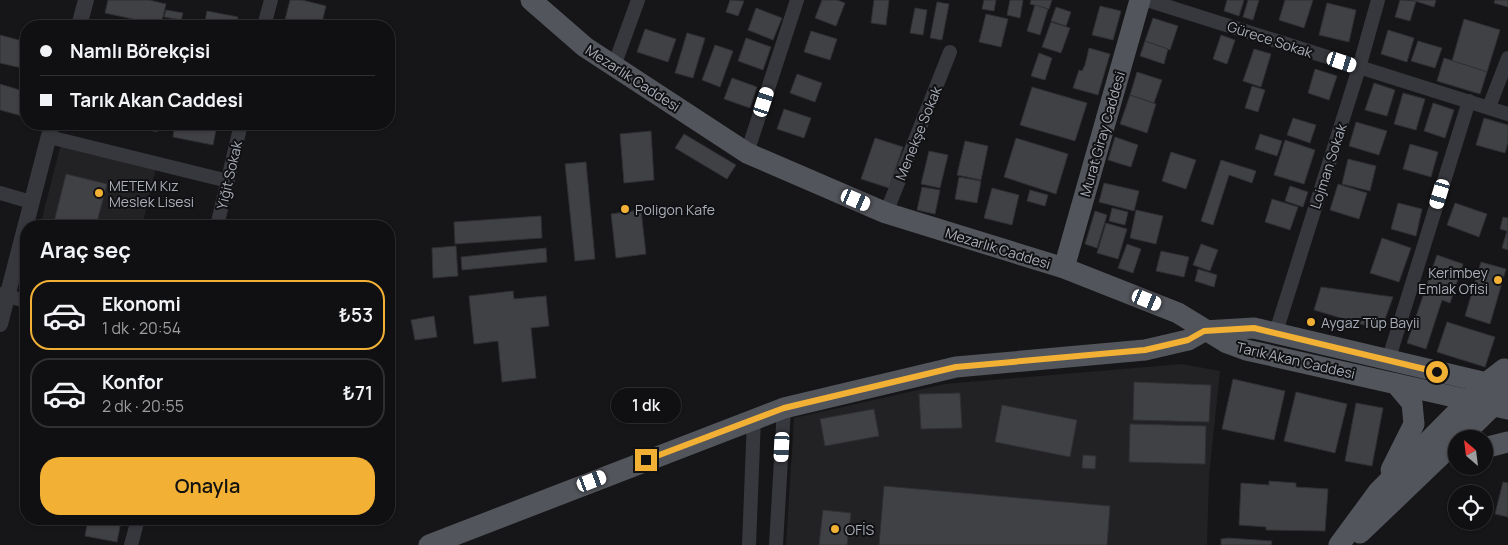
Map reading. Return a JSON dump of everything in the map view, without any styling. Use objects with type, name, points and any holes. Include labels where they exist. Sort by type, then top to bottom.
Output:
[{"type":"main road","name":"Mezarlık Caddesi","points":[[531,0],[585,47],[747,153],[886,213],[1064,268],[1178,313],[1204,331]]},
{"type":"main road","name":"Murat Giray Caddesi","points":[[1064,268],[1140,0]]},
{"type":"main road","points":[[429,545],[754,418],[784,408],[956,367],[1145,350],[1188,340],[1204,331],[1254,328],[1486,384]]},
{"type":"main road","name":"Tarık Akan Caddesi","points":[[1204,331],[1226,343],[1246,350],[1500,408]]},
{"type":"main road","points":[[1378,492],[1486,384],[1507,377]]},
{"type":"main road","points":[[1471,430],[1500,408],[1507,377]]},
{"type":"main road","points":[[1339,545],[1378,492],[1414,424],[1412,403],[1396,384]]},
{"type":"main road","points":[[1493,446],[1508,442]]},
{"type":"main road","points":[[1347,545],[1448,450]]},
{"type":"main road","points":[[1412,484],[1448,464]]},
{"type":"street","points":[[81,20],[86,0]]},
{"type":"street","points":[[266,20],[271,0]]},
{"type":"street","points":[[614,66],[638,0]]},
{"type":"street","points":[[747,153],[797,0]]},
{"type":"street","name":"Gürece Sokak","points":[[1147,0],[1508,114]]},
{"type":"street","name":"Lojman Sokak","points":[[1276,332],[1359,68],[1378,0]]},
{"type":"street","name":"Menekşe Sokak","points":[[886,213],[950,52]]},
{"type":"street","points":[[1489,108],[1508,58]]},
{"type":"street","points":[[1388,361],[1469,101]]},
{"type":"street","points":[[26,220],[51,130],[228,181]]},
{"type":"street","name":"Yiğit Sokak","points":[[218,220],[240,130]]},
{"type":"street","points":[[0,193],[31,202]]},
{"type":"street","points":[[0,324],[3,295],[20,239]]},
{"type":"street","points":[[3,295],[20,299]]},
{"type":"street","points":[[776,545],[784,408]]},
{"type":"street","points":[[749,545],[754,418]]},
{"type":"street","points":[[130,545],[136,525]]},
{"type":"shaded area","name":"METEM Kız Meslek Lisesi","points":[[63,136],[158,160],[143,220],[42,220]]},
{"type":"shaded area","points":[[1182,364],[1220,371],[1209,476],[1207,545],[786,545],[794,418],[945,384]]},
{"type":"building","points":[[108,0],[149,0],[166,4],[162,20],[138,20],[105,13]]},
{"type":"building","points":[[290,0],[302,0],[326,6],[322,20],[285,20]]},
{"type":"building","points":[[730,0],[744,1],[738,16],[726,12]]},
{"type":"building","points":[[822,0],[837,0],[845,3],[836,26],[815,18]]},
{"type":"building","points":[[874,0],[889,0],[886,25],[871,23]]},
{"type":"building","points":[[984,0],[996,0],[994,11],[982,9]]},
{"type":"building","points":[[1010,0],[1023,0],[1020,18],[1007,15]]},
{"type":"building","points":[[1031,0],[1052,0],[1049,9],[1030,4]]},
{"type":"building","points":[[1227,0],[1244,0],[1239,16],[1224,11]]},
{"type":"building","points":[[1248,0],[1259,0],[1253,20],[1243,17]]},
{"type":"building","points":[[1285,0],[1313,0],[1304,28],[1279,20]]},
{"type":"building","points":[[1400,0],[1416,1],[1410,21],[1395,17]]},
{"type":"building","points":[[1412,0],[1436,0],[1434,7]]},
{"type":"building","points":[[1495,0],[1508,0],[1508,7],[1494,3]]},
{"type":"building","points":[[937,2],[949,4],[942,40],[930,38]]},
{"type":"building","points":[[1327,3],[1356,10],[1349,42],[1319,35]]},
{"type":"building","points":[[1035,5],[1048,9],[1040,35],[1027,31]]},
{"type":"building","points":[[1100,6],[1121,11],[1113,40],[1092,35]]},
{"type":"building","points":[[1056,7],[1071,12],[1066,26],[1051,21]]},
{"type":"building","points":[[756,8],[782,18],[773,40],[748,30]]},
{"type":"building","points":[[915,8],[927,10],[923,35],[910,33]]},
{"type":"building","points":[[166,10],[183,13],[181,20],[164,17]]},
{"type":"building","points":[[207,11],[238,17],[237,20],[205,20]]},
{"type":"building","points":[[986,14],[1008,19],[1001,47],[979,42]]},
{"type":"building","points":[[1153,18],[1178,26],[1170,50],[1145,41]]},
{"type":"building","points":[[1464,19],[1500,30],[1487,72],[1452,61]]},
{"type":"building","points":[[1051,22],[1070,28],[1061,53],[1042,47]]},
{"type":"building","points":[[645,29],[676,39],[668,62],[637,52]]},
{"type":"building","points":[[1388,30],[1414,38],[1407,62],[1381,54]]},
{"type":"building","points":[[811,31],[837,39],[830,60],[804,52]]},
{"type":"building","points":[[687,33],[705,38],[693,78],[675,73]]},
{"type":"building","points":[[0,35],[20,40],[20,68],[0,63]]},
{"type":"building","points":[[1221,35],[1235,40],[1227,64],[1213,59]]},
{"type":"building","points":[[746,38],[771,47],[763,70],[738,61]]},
{"type":"building","points":[[1145,41],[1168,49],[1164,64],[1140,56]]},
{"type":"building","points":[[1418,41],[1442,48],[1435,68],[1411,61]]},
{"type":"building","points":[[715,45],[733,51],[720,87],[702,80]]},
{"type":"building","points":[[1089,48],[1110,54],[1098,95],[1073,88],[1079,70],[1082,71],[1085,65]]},
{"type":"building","points":[[1254,49],[1271,54],[1261,87],[1243,81]]},
{"type":"building","points":[[1039,53],[1052,58],[1045,80],[1031,76]]},
{"type":"building","points":[[1444,58],[1487,72],[1480,94],[1437,81]]},
{"type":"building","points":[[1315,69],[1337,76],[1329,100],[1308,93]]},
{"type":"building","points":[[1137,72],[1162,80],[1154,103],[1130,95]]},
{"type":"building","points":[[797,74],[822,83],[815,102],[790,93]]},
{"type":"building","points":[[732,78],[757,87],[750,108],[724,99]]},
{"type":"building","points":[[1374,83],[1395,90],[1387,116],[1365,110]]},
{"type":"building","points":[[0,84],[20,90],[20,115],[0,110]]},
{"type":"building","points":[[1252,86],[1265,90],[1258,112],[1245,108]]},
{"type":"building","points":[[1032,87],[1087,103],[1075,141],[1020,125]]},
{"type":"building","points":[[1403,93],[1425,99],[1416,130],[1394,124]]},
{"type":"building","points":[[1130,95],[1156,104],[1147,133],[1120,124]]},
{"type":"building","points":[[1433,103],[1454,110],[1445,138],[1424,131]]},
{"type":"building","points":[[784,109],[811,118],[804,138],[777,129]]},
{"type":"building","points":[[1293,118],[1316,125],[1310,143],[1287,135]]},
{"type":"building","points":[[1484,118],[1508,125],[1508,142],[1505,153],[1476,145]]},
{"type":"building","points":[[1356,122],[1387,131],[1379,155],[1349,146]]},
{"type":"building","points":[[174,130],[216,130],[213,145],[173,137]]},
{"type":"building","points":[[651,131],[654,180],[624,183],[620,134]]},
{"type":"building","points":[[684,134],[736,165],[727,179],[675,148]]},
{"type":"building","points":[[1260,134],[1282,141],[1277,156],[1255,149]]},
{"type":"building","points":[[1115,137],[1138,145],[1131,167],[1108,160]]},
{"type":"building","points":[[875,138],[903,147],[889,188],[861,179]]},
{"type":"building","points":[[1016,138],[1068,154],[1056,194],[1004,177]]},
{"type":"building","points":[[1285,140],[1315,150],[1304,184],[1274,175]]},
{"type":"building","points":[[965,141],[988,146],[981,180],[957,175]]},
{"type":"building","points":[[1410,144],[1438,152],[1431,177],[1403,169]]},
{"type":"building","points":[[929,151],[948,155],[940,188],[921,184]]},
{"type":"building","points":[[1171,152],[1196,160],[1186,189],[1162,181]]},
{"type":"building","points":[[1348,159],[1376,166],[1370,191],[1342,184]]},
{"type":"building","points":[[1221,160],[1256,171],[1252,183],[1229,175],[1213,225],[1201,221]]},
{"type":"building","points":[[586,162],[595,259],[575,261],[565,164]]},
{"type":"building","points":[[66,174],[107,184],[98,220],[54,220]]},
{"type":"building","points":[[959,177],[981,181],[977,203],[955,199]]},
{"type":"building","points":[[1104,183],[1139,191],[1134,211],[1099,202]]},
{"type":"building","points":[[1338,184],[1367,193],[1359,219],[1330,210]]},
{"type":"building","points":[[1290,186],[1308,192],[1303,207],[1285,201]]},
{"type":"building","points":[[922,187],[940,190],[935,214],[917,210]]},
{"type":"building","points":[[992,188],[1019,195],[1012,225],[984,218]]},
{"type":"building","points":[[1030,190],[1048,195],[1045,206],[1027,201]]},
{"type":"building","points":[[1272,199],[1298,207],[1290,230],[1265,222]]},
{"type":"building","points":[[1398,203],[1422,209],[1416,236],[1391,229]]},
{"type":"building","points":[[1455,203],[1487,214],[1479,237],[1447,225]]},
{"type":"building","points":[[1112,208],[1128,212],[1125,225],[1109,221]]},
{"type":"building","points":[[641,210],[646,254],[616,258],[611,214]]},
{"type":"building","points":[[1136,210],[1163,216],[1156,244],[1130,238]]},
{"type":"building","points":[[1095,211],[1107,215],[1097,248],[1085,244]]},
{"type":"building","points":[[541,216],[542,238],[455,244],[454,222]]},
{"type":"building","points":[[1503,217],[1508,218],[1508,250],[1502,248],[1507,231],[1500,229]]},
{"type":"building","points":[[1106,223],[1127,229],[1118,259],[1097,253]]},
{"type":"building","points":[[1382,238],[1411,248],[1399,282],[1370,273]]},
{"type":"building","points":[[1127,244],[1141,249],[1133,273],[1118,268]]},
{"type":"building","points":[[1201,244],[1218,250],[1210,271],[1193,265]]},
{"type":"building","points":[[456,246],[458,276],[433,278],[432,248]]},
{"type":"building","points":[[546,248],[547,262],[462,270],[461,257]]},
{"type":"building","points":[[1161,251],[1189,257],[1184,277],[1156,271]]},
{"type":"building","points":[[1437,255],[1463,264],[1450,303],[1442,300],[1426,349],[1407,343]]},
{"type":"building","points":[[1481,262],[1506,269],[1490,324],[1465,316]]},
{"type":"building","points":[[1198,269],[1217,275],[1214,287],[1195,281]]},
{"type":"building","points":[[1321,287],[1393,297],[1381,330],[1314,310]]},
{"type":"building","points":[[513,291],[514,299],[546,296],[549,326],[531,328],[536,378],[502,382],[498,341],[474,344],[469,296]]},
{"type":"building","points":[[434,316],[437,337],[415,340],[411,320]]},
{"type":"building","points":[[1447,322],[1495,337],[1485,367],[1437,352]]},
{"type":"building","points":[[1233,379],[1285,391],[1274,440],[1222,429]]},
{"type":"building","points":[[1134,382],[1211,385],[1209,422],[1133,420]]},
{"type":"building","points":[[1296,392],[1347,404],[1335,453],[1284,441]]},
{"type":"building","points":[[960,393],[962,428],[921,429],[919,394]]},
{"type":"building","points":[[1356,403],[1383,408],[1372,466],[1345,461]]},
{"type":"building","points":[[1002,405],[1077,420],[1070,457],[995,442]]},
{"type":"building","points":[[874,409],[879,436],[825,446],[820,419]]},
{"type":"building","points":[[1130,424],[1206,426],[1205,464],[1129,462]]},
{"type":"building","points":[[1083,455],[1096,456],[1095,469],[1082,468]]},
{"type":"building","points":[[1269,481],[1296,483],[1296,487],[1328,489],[1325,531],[1266,530],[1266,527],[1239,525],[1241,483],[1269,485]]},
{"type":"building","points":[[1503,482],[1508,483],[1508,517],[1495,514]]},
{"type":"building","points":[[884,486],[1110,506],[1107,545],[879,545]]},
{"type":"building","name":"OFİS","points":[[823,510],[851,513],[847,545],[819,545]]},
{"type":"building","points":[[87,525],[120,525],[117,542],[85,536]]},
{"type":"building","points":[[1221,539],[1272,541],[1271,545],[1221,545]]},
{"type":"place","name":"METEM Kız Meslek Lisesi","points":[[99,193]]},
{"type":"place","name":"Poligon Kafe","points":[[625,209]]},
{"type":"place","name":"Kerimbey Emlak Ofisi","points":[[1498,280]]},
{"type":"place","name":"Aygaz Tüp Bayii","points":[[1311,322]]},
{"type":"place","name":"OFİS","points":[[835,529]]},
{"type":"route","points":[[646,460],[784,408],[956,367],[1168,347],[1188,340],[1204,331],[1254,328],[1437,372]]}]
